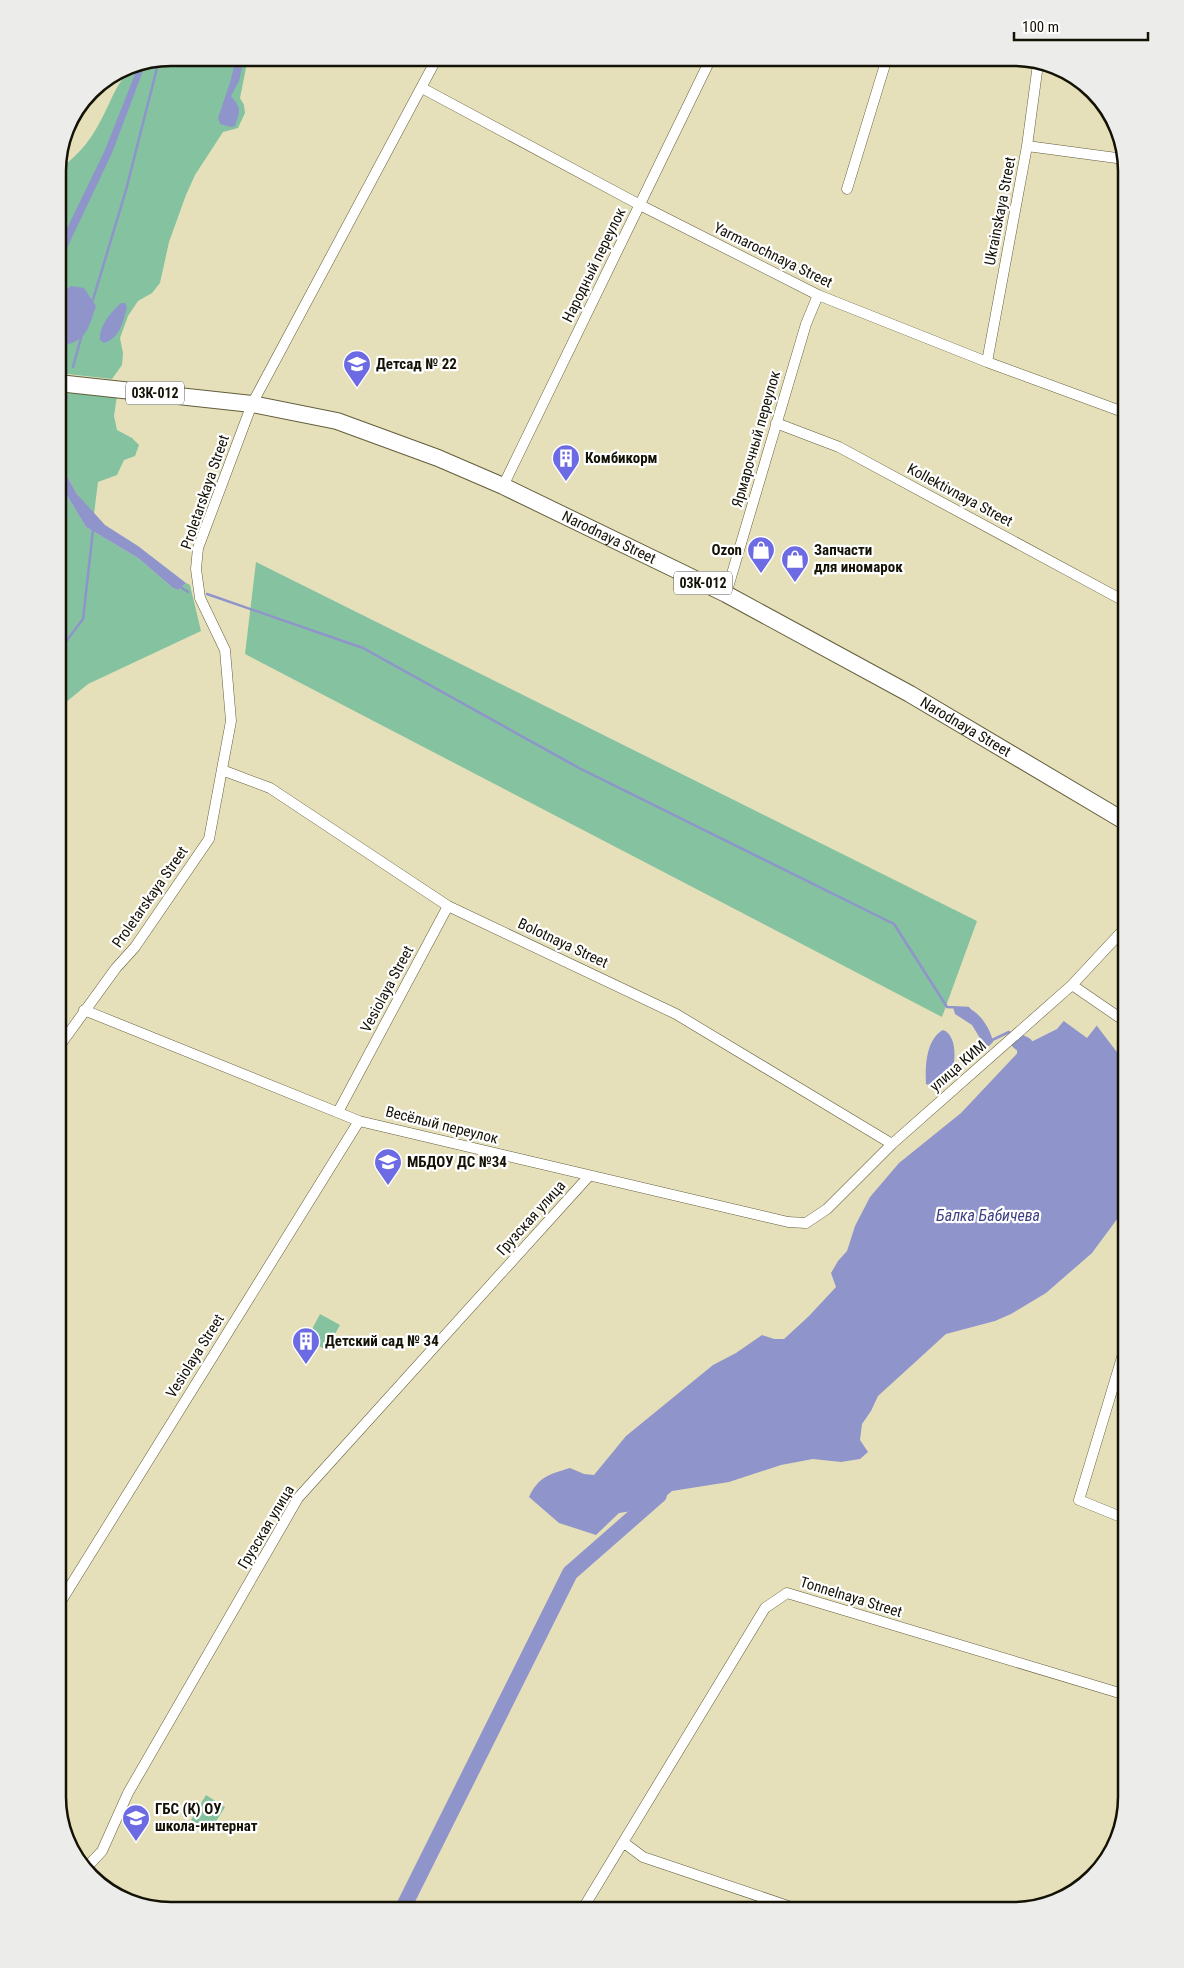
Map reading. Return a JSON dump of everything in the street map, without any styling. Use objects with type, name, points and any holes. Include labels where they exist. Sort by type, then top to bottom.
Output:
[{"type":"main road","name":"03К-012","points":[[66,384],[252,404]]},
{"type":"main road","name":"Narodnaya Street","points":[[252,404],[337,421],[438,458],[503,486],[726,594],[910,694],[1118,817]]},
{"type":"street","name":"Proletarskaya Street","points":[[66,1036],[116,968],[135,948],[209,838],[231,721],[225,650],[200,598],[196,569],[198,548],[252,404],[433,66]]},
{"type":"street","name":"Народный переулок","points":[[503,486],[707,66]]},
{"type":"street","points":[[847,189],[885,66]]},
{"type":"street","name":"Ukrainskaya Street","points":[[987,362],[1027,146],[1037,69]]},
{"type":"street","name":"Yarmarochnaya Street","points":[[422,88],[640,205],[818,295],[987,362],[1118,410]]},
{"type":"street","points":[[1027,146],[1117,158]]},
{"type":"street","name":"Ярмарочный переулок","points":[[726,594],[806,324],[818,295]]},
{"type":"street","name":"Kollektivnaya Street","points":[[776,423],[839,447],[1118,598]]},
{"type":"street","name":"Bolotnaya Street","points":[[222,770],[270,788],[448,906],[676,1014],[892,1144]]},
{"type":"street","name":"Vesiolaya Street","points":[[338,1112],[448,906]]},
{"type":"street","name":"улица КИМ","points":[[806,1223],[826,1209],[892,1144],[1072,985],[1118,936]]},
{"type":"street","points":[[1072,985],[1118,1017]]},
{"type":"street","name":"Весёлый переулок","points":[[84,1010],[359,1121],[788,1222],[806,1223]]},
{"type":"street","name":"Vesiolaya Street","points":[[66,1593],[359,1121]]},
{"type":"street","name":"Грузская улица","points":[[90,1864],[102,1852],[128,1794],[298,1498],[589,1176]]},
{"type":"street","points":[[1118,1371],[1079,1500],[1118,1516]]},
{"type":"street","name":"Tonnelnaya Street","points":[[587,1902],[765,1608],[787,1593],[1118,1693]]},
{"type":"street","points":[[623,1842],[643,1857],[776,1902]]},
{"type":"green space","points":[[171,66],[246,66],[240,98],[244,105],[245,113],[238,128],[223,132],[195,175],[169,242],[160,283],[152,293],[138,301],[128,316],[120,338],[123,353],[122,365],[112,379],[66,374],[66,165],[92,136],[124,78],[151,68]]},
{"type":"green space","points":[[66,390],[117,396],[114,416],[117,430],[132,438],[139,445],[135,456],[124,460],[117,475],[98,482],[94,514],[77,494],[66,474]]},
{"type":"green space","points":[[66,494],[86,527],[138,558],[173,588],[178,590],[186,583],[190,585],[201,631],[88,684],[66,702]]},
{"type":"green space","points":[[256,562],[977,921],[942,1017],[245,654]]},
{"type":"green space","points":[[320,1314],[340,1325],[326,1350],[307,1339]]},
{"type":"green space","points":[[206,1795],[225,1807],[210,1831],[191,1820]]},
{"type":"water","points":[[234,66],[242,66],[239,81],[231,96],[239,110],[235,126],[231,127],[220,124],[218,118]]},
{"type":"water","points":[[143,70],[112,153],[66,250],[66,230],[105,150],[136,73]]},
{"type":"water","points":[[71,286],[84,288],[96,306],[88,329],[75,342],[66,345],[66,290]]},
{"type":"water","points":[[121,303],[125,303],[127,307],[122,324],[114,337],[104,343],[100,340],[101,330],[110,315]]},
{"type":"water","points":[[66,474],[77,494],[105,525],[138,546],[186,583],[178,590],[173,588],[138,558],[86,527],[66,494]]},
{"type":"water","points":[[953,1007],[968,1008],[982,1018],[993,1042],[989,1046],[984,1045],[972,1025],[955,1014]]},
{"type":"water","name":"Балка Бабичева","points":[[1072,1011],[1077,1023],[1094,1022],[1118,1054],[1118,1218],[1092,1253],[1046,1293],[1011,1314],[995,1321],[946,1334],[878,1396],[862,1424],[860,1440],[868,1452],[860,1459],[841,1462],[813,1459],[781,1465],[729,1482],[672,1491],[652,1508],[619,1513],[596,1535],[559,1523],[529,1497],[536,1485],[545,1477],[556,1472],[570,1468],[584,1474],[594,1475],[626,1436],[713,1365],[736,1353],[762,1335],[774,1339],[784,1339],[836,1287],[831,1273],[847,1251],[855,1226],[870,1197],[899,1163],[961,1113],[1025,1045],[1057,1029]]},
{"type":"water","points":[[943,1030],[949,1034],[952,1040],[954,1058],[950,1076],[946,1082],[937,1087],[926,1084],[926,1070],[930,1047],[937,1034]]},
{"type":"pier","points":[[1071,1008],[1077,1010],[1079,1021],[1094,1020],[1098,1024],[1087,1038],[1061,1019]]},
{"type":"waterway","points":[[92,303],[126,190],[157,67]]},
{"type":"waterway","points":[[73,367],[82,334]]},
{"type":"waterway","points":[[66,641],[83,619],[93,530]]},
{"type":"waterway","points":[[179,586],[188,592]]},
{"type":"waterway","points":[[207,594],[363,648],[579,768],[894,924],[947,1007],[968,1008],[970,1010]]},
{"type":"waterway","points":[[990,1041],[1009,1032]]},
{"type":"waterway","points":[[1019,1042],[1025,1045],[1025,1068]]},
{"type":"waterway","points":[[406,1902],[570,1573],[659,1495]]},
{"type":"place","name":"Детсад № 22","points":[[357,388]]},
{"type":"place","name":"Комбикорм","points":[[566,482]]},
{"type":"place","name":"Ozon","points":[[761,574]]},
{"type":"place","name":"Запчасти для иномарок","points":[[795,583]]},
{"type":"place","name":"МБДОУ ДС №34","points":[[388,1186]]},
{"type":"place","name":"Детский сад № 34","points":[[306,1365]]},
{"type":"place","name":"ГБС (К) ОУ школа-интернат","points":[[136,1842]]}]
